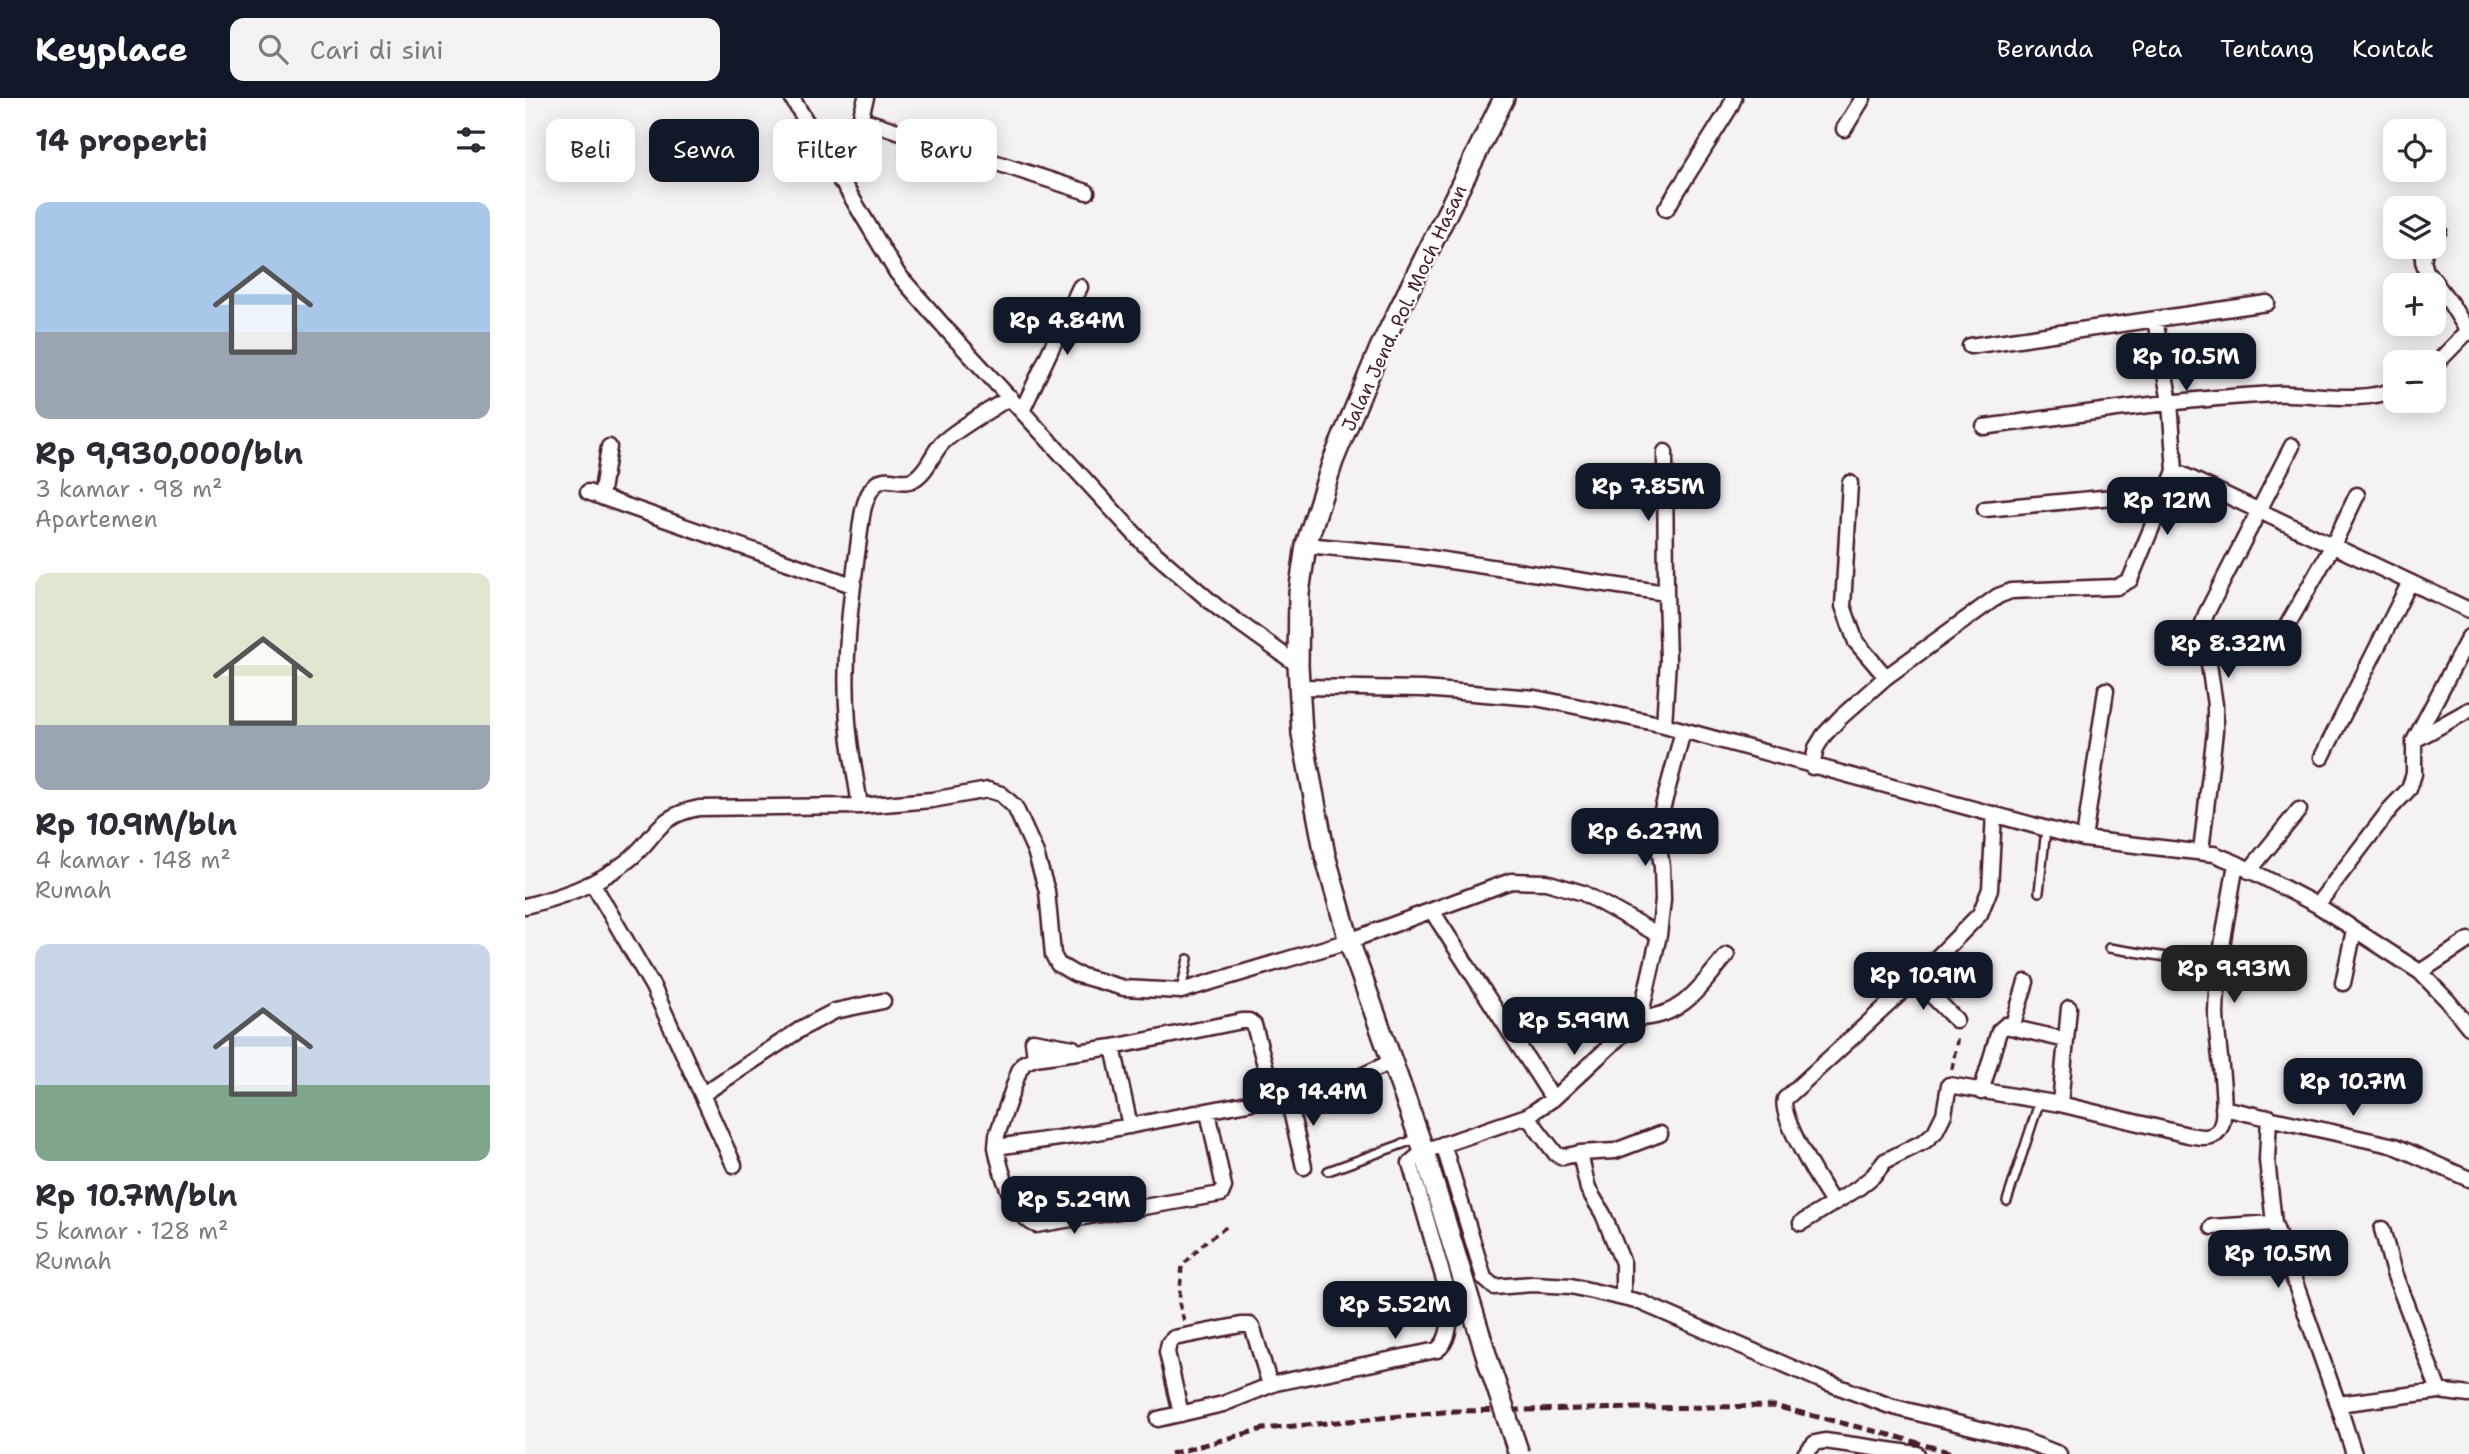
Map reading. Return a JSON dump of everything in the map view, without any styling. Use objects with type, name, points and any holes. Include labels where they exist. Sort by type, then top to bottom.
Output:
[{"type":"main road","name":"Jalan Jend. Pol. Moch Hasan","points":[[1504,98],[1380,348],[1333,461],[1306,545],[1299,593],[1298,665],[1302,734],[1313,798],[1325,855],[1349,941],[1392,1061],[1429,1144],[1489,1364],[1519,1454]]},
{"type":"street","points":[[792,98],[804,119]]},
{"type":"street","points":[[860,119],[866,98]]},
{"type":"street","points":[[1666,209],[1734,98]]},
{"type":"street","points":[[1844,129],[1863,98]]},
{"type":"street","points":[[882,126],[1087,192]]},
{"type":"street","points":[[842,182],[897,273],[1145,544],[1217,607],[1298,665]]},
{"type":"street","points":[[2423,259],[2426,271],[2469,332],[2446,354]]},
{"type":"street","points":[[1022,411],[1080,288]]},
{"type":"street","points":[[1970,346],[2266,303]]},
{"type":"street","points":[[1812,767],[1816,748],[1824,735],[1886,677],[1957,624],[2005,593],[2125,584],[2132,577],[2175,471],[2170,402],[2155,320]]},
{"type":"street","points":[[1984,427],[2170,402],[2290,394],[2356,396],[2383,393]]},
{"type":"street","points":[[860,806],[848,723],[846,661],[852,585],[863,509],[873,487],[886,478],[907,482],[913,480],[924,470],[944,441],[1010,397]]},
{"type":"street","points":[[2201,852],[2215,731],[2215,705],[2203,623],[2257,510],[2292,446]]},
{"type":"street","points":[[609,447],[595,495],[852,585]]},
{"type":"street","points":[[1664,725],[1668,660],[1665,452]]},
{"type":"street","points":[[2175,471],[2469,610]]},
{"type":"street","points":[[1850,482],[1843,606],[1856,642],[1886,677]]},
{"type":"street","points":[[1985,509],[2166,492]]},
{"type":"street","points":[[2284,631],[2333,545],[2357,495]]},
{"type":"street","points":[[1306,545],[1410,555],[1666,593]]},
{"type":"street","points":[[2322,757],[2410,582]]},
{"type":"street","points":[[2317,905],[2391,808],[2409,789],[2414,774],[2414,741],[2469,637]]},
{"type":"street","points":[[1300,687],[1423,689],[1535,698],[1664,725],[2084,839],[2201,852],[2243,867],[2317,905],[2420,972],[2469,1027]]},
{"type":"street","points":[[2084,839],[2106,690]]},
{"type":"street","points":[[2414,741],[2469,710]]},
{"type":"street","points":[[1158,1419],[1223,1404],[1270,1385],[1437,1350],[1446,1341],[1449,1297],[1409,1165],[1429,1144],[1527,1116],[1553,1099],[1640,1017],[1659,935],[1663,900],[1657,834],[1683,731]]},
{"type":"street","points":[[525,906],[593,884],[635,855],[661,823],[684,811],[699,808],[860,806],[932,800],[988,790],[1001,794],[1016,807],[1035,851],[1047,891],[1053,954],[1058,964],[1075,975],[1124,988],[1181,991],[1349,941],[1511,881],[1546,882],[1583,893],[1659,935]]},
{"type":"street","points":[[1801,1223],[1857,1189],[1885,1161],[1925,1141],[1935,1132],[1944,1114],[1949,1085],[2060,1104],[2188,1135],[2208,1138],[2216,1133],[2221,1126],[2223,1108],[2216,1017],[2218,965],[2243,867],[2299,810]]},
{"type":"street","points":[[1833,1203],[1801,1149],[1783,1105],[1785,1099],[1916,979],[1980,914],[1990,889],[1994,814]]},
{"type":"street","points":[[593,884],[653,987],[734,1165]]},
{"type":"street","points":[[1433,911],[1553,1099]]},
{"type":"street","points":[[2343,984],[2354,930]]},
{"type":"street","points":[[2420,972],[2469,940]]},
{"type":"street","points":[[1640,1017],[1659,1017],[1686,1002],[1727,955]]},
{"type":"street","points":[[1916,979],[1956,1020]]},
{"type":"street","points":[[2010,1027],[2017,1015],[2026,982]]},
{"type":"street","points":[[703,1094],[804,1027],[835,1011],[883,1001]]},
{"type":"street","points":[[2060,1104],[2069,1008]]},
{"type":"street","points":[[1208,1112],[1224,1187],[1221,1194],[1036,1225],[1024,1216],[1005,1183],[996,1147],[997,1135],[1024,1063],[1035,1058],[1113,1047],[1249,1021],[1254,1025],[1304,1167]]},
{"type":"street","points":[[1981,1092],[1999,1031],[2005,1025],[2066,1040]]},
{"type":"street","points":[[1113,1047],[1130,1126]]},
{"type":"street","points":[[996,1147],[1317,1093],[1341,1086],[1392,1061]]},
{"type":"street","points":[[2223,1108],[2269,1116],[2395,1146],[2469,1179]]},
{"type":"street","points":[[1527,1116],[1556,1154],[1563,1157],[1615,1151],[1660,1134]]},
{"type":"street","points":[[2269,1116],[2267,1160],[2274,1223],[2354,1454]]},
{"type":"street","points":[[1429,1144],[1484,1278],[1490,1285],[1571,1286],[1640,1302],[1818,1379],[1890,1406],[2023,1440],[2059,1454]]},
{"type":"street","points":[[1580,1153],[1588,1189],[1603,1214],[1623,1263],[1623,1297]]},
{"type":"street","points":[[2212,1227],[2274,1223]]},
{"type":"street","points":[[2382,1229],[2402,1296],[2439,1391]]},
{"type":"street","points":[[1181,1414],[1167,1352],[1169,1343],[1174,1338],[1250,1325],[1270,1385]]},
{"type":"street","points":[[2338,1404],[2439,1391],[2469,1395]]},
{"type":"street","points":[[1805,1454],[1815,1443],[1825,1441],[1917,1454]]},
{"type":"lane","points":[[2039,892],[2046,828]]},
{"type":"lane","points":[[2109,948],[2218,965]]},
{"type":"lane","points":[[1181,991],[1188,959]]},
{"type":"lane","points":[[2007,1201],[2040,1100]]},
{"type":"lane","points":[[1328,1171],[1429,1144]]},
{"type":"path","points":[[1949,1085],[1959,1030],[1956,1020]]},
{"type":"path","points":[[1189,1336],[1179,1303],[1181,1266],[1205,1242],[1228,1226]]},
{"type":"railway","points":[[1170,1454],[1263,1429],[1454,1411],[1774,1406],[1955,1454]]}]
